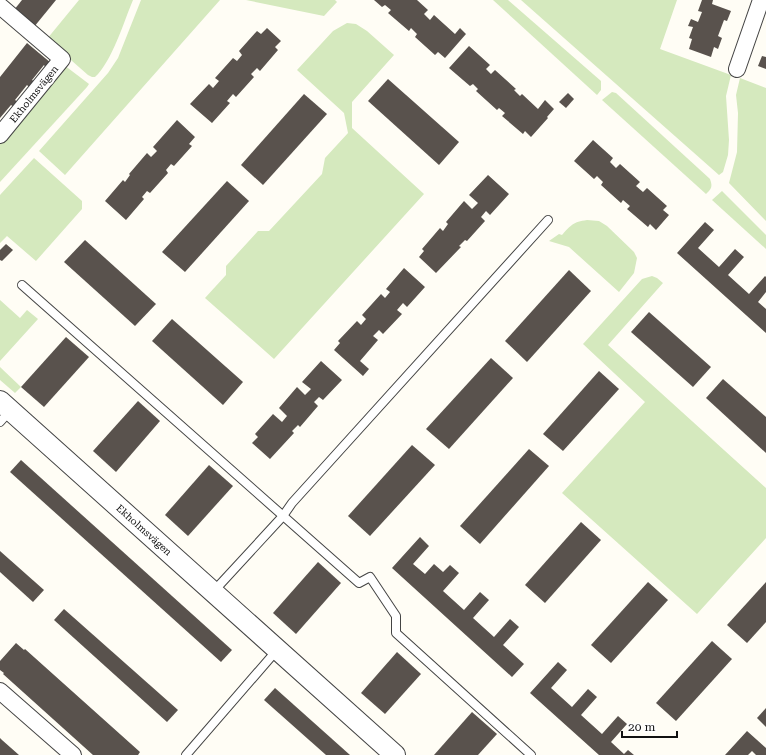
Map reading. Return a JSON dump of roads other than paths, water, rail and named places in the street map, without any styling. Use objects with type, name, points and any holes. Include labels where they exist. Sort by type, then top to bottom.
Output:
[{"type":"street","points":[[737,69],[761,0]]},
{"type":"street","name":"Ekholmsvägen","points":[[0,135],[62,59],[3,4]]},
{"type":"street","name":"Ekholmsvägen","points":[[4,411],[213,592],[395,755]]},
{"type":"street","points":[[0,691],[73,755]]},
{"type":"lane","points":[[213,592],[548,220]]},
{"type":"lane","points":[[22,285],[359,583],[370,577],[396,616],[396,634],[531,755]]},
{"type":"lane","points":[[186,755],[277,650]]}]
